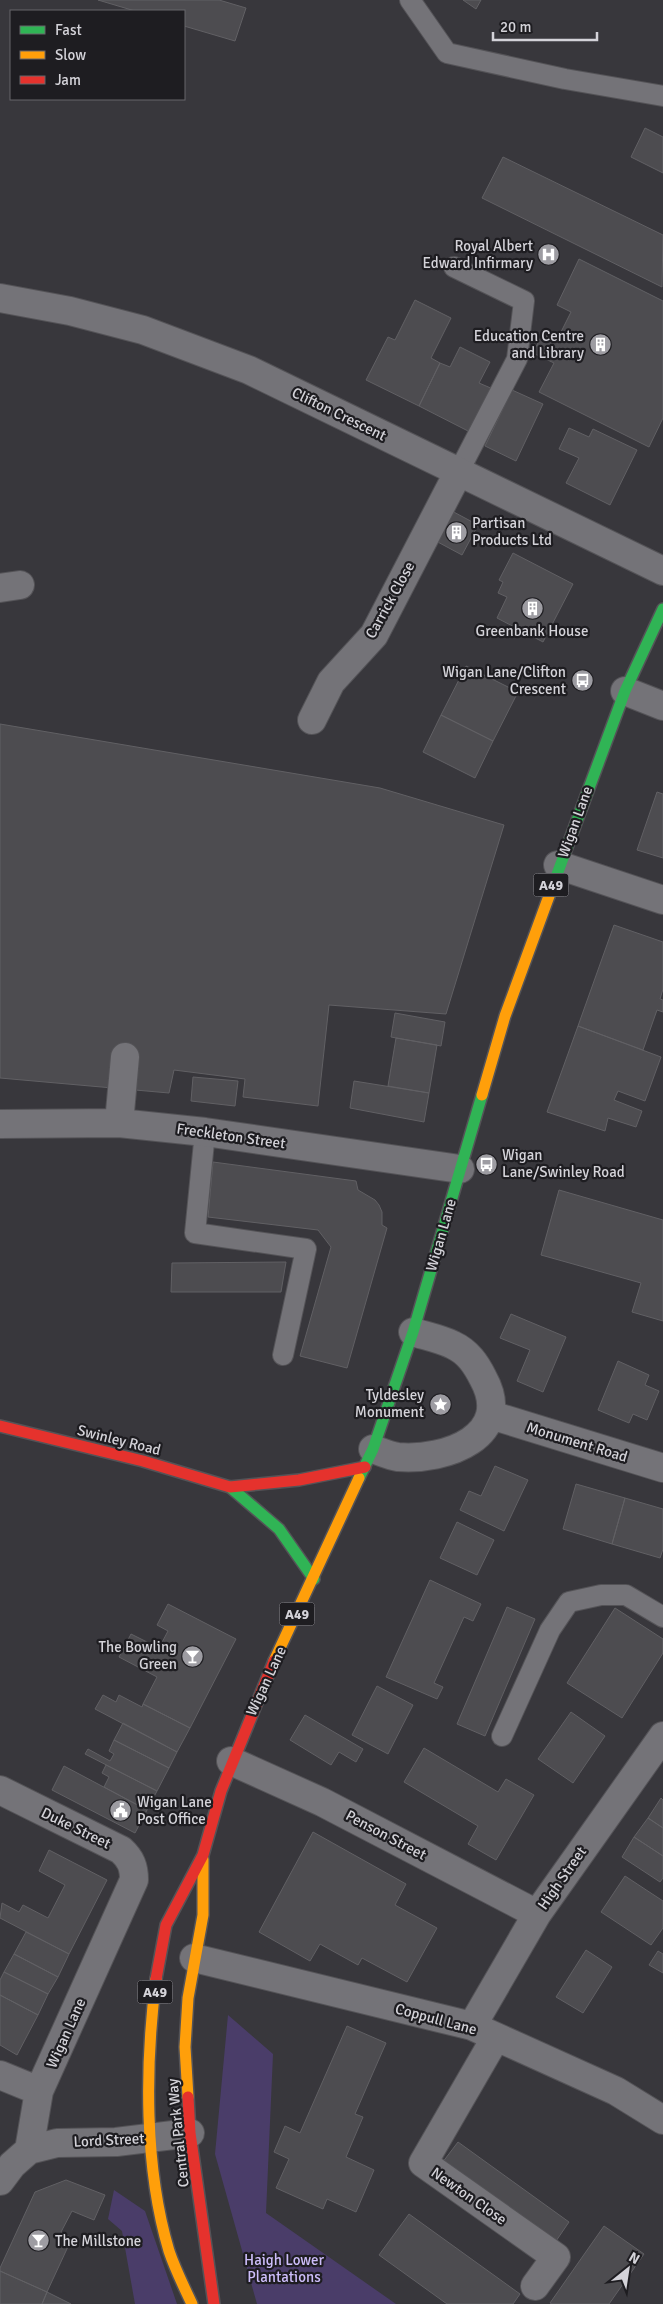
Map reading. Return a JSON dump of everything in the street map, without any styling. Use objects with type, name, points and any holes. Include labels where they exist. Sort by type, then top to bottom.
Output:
[{"type":"main road","name":"Wigan Lane","points":[[151,2138],[149,2103],[152,2020],[160,1950],[166,1925],[203,1855],[232,1762],[260,1691],[369,1458],[413,1332],[505,1016],[558,865],[626,692],[663,609]]},
{"type":"main road","name":"Swinley Road","points":[[0,1426],[143,1461],[230,1487],[299,1480],[369,1458]]},
{"type":"main road","name":"Swinley Road","points":[[230,1487],[279,1529],[314,1579]]},
{"type":"main road","name":"Wigan Lane","points":[[194,1958],[203,1915],[203,1855]]},
{"type":"main road","name":"Central Park Way","points":[[194,1958],[188,1998],[185,2047],[190,2133],[214,2304]]},
{"type":"main road","name":"Central Park Way","points":[[151,2138],[160,2217],[170,2254],[192,2304]]},
{"type":"street","name":"Clifton Crescent","points":[[0,298],[70,311],[143,330],[249,370],[663,571]]},
{"type":"street","name":"Carrick Close","points":[[312,720],[330,682],[374,635],[458,473]]},
{"type":"street","points":[[626,692],[663,706]]},
{"type":"street","points":[[558,865],[663,900]]},
{"type":"street","points":[[119,1123],[125,1057]]},
{"type":"street","name":"Freckleton Street","points":[[0,1124],[119,1123],[205,1132],[460,1169]]},
{"type":"street","points":[[369,1458],[434,1455],[460,1448],[477,1437],[491,1415],[493,1402],[474,1360],[454,1345],[413,1332]]},
{"type":"street","name":"Monument Road","points":[[491,1415],[663,1468]]},
{"type":"street","name":"High Street","points":[[484,2032],[537,1914],[663,1736]]},
{"type":"street","name":"Penson Street","points":[[232,1762],[322,1802],[537,1914]]},
{"type":"street","name":"Duke Street","points":[[0,1790],[121,1850],[129,1858],[134,1869],[134,1880]]},
{"type":"street","name":"Wigan Lane","points":[[29,2150],[39,2092],[134,1880]]},
{"type":"street","name":"Coppull Lane","points":[[194,1958],[484,2032],[616,2091],[663,2120]]},
{"type":"street","name":"Newton Close","points":[[484,2032],[423,2163],[556,2257],[535,2286]]},
{"type":"street","points":[[0,2075],[39,2092]]},
{"type":"street","name":"Lord Street","points":[[29,2150],[58,2143],[116,2142],[190,2133]]},
{"type":"street","points":[[0,2181],[12,2165],[29,2150]]},
{"type":"lane","points":[[410,0],[447,53],[565,79],[663,96]]},
{"type":"lane","points":[[454,267],[524,301],[516,359],[458,473]]},
{"type":"lane","points":[[205,1132],[195,1232],[306,1249],[282,1355]]},
{"type":"lane","points":[[502,1736],[550,1630],[569,1602],[601,1595],[626,1595],[663,1617]]},
{"type":"green space","name":"Haigh Lower Plantations","points":[[228,2015],[273,2054],[266,2213],[396,2304],[257,2304],[215,2154]]},
{"type":"green space","points":[[114,2190],[145,2211],[177,2304],[135,2304],[122,2231],[108,2219]]},
{"type":"building","points":[[98,0],[219,0],[246,8],[235,41],[185,26],[185,10],[132,10]]},
{"type":"building","points":[[463,0],[481,0],[476,9]]},
{"type":"building","points":[[645,128],[663,137],[663,173],[631,157]]},
{"type":"building","points":[[503,157],[663,235],[662,287],[482,198]]},
{"type":"building","name":"Education Centre and Library","points":[[579,259],[663,301],[663,418],[649,447],[539,392],[554,363],[533,353],[545,329],[559,336],[571,312],[557,305]]},
{"type":"building","points":[[415,300],[451,318],[431,358],[440,363],[419,406],[366,380],[388,337],[395,340]]},
{"type":"building","points":[[460,347],[490,362],[479,383],[493,389],[470,432],[419,406],[440,363],[450,367]]},
{"type":"building","points":[[512,390],[543,404],[516,461],[485,446]]},
{"type":"building","points":[[569,428],[589,437],[593,429],[637,450],[610,505],[566,483],[579,458],[559,449]]},
{"type":"building","name":"Partisan Products Ltd","points":[[450,510],[478,525],[462,555],[434,540]]},
{"type":"building","name":"Greenbank House","points":[[513,553],[573,584],[543,642],[497,618],[507,597],[498,593],[503,582],[499,580]]},
{"type":"building","points":[[466,666],[518,692],[493,741],[441,715]]},
{"type":"building","points":[[441,715],[493,741],[475,778],[423,752]]},
{"type":"building","points":[[0,724],[380,788],[504,825],[446,1014],[329,1005],[318,1106],[243,1097],[245,1079],[174,1070],[169,1093],[0,1078]]},
{"type":"building","points":[[657,792],[663,794],[663,858],[637,850]]},
{"type":"building","points":[[614,925],[663,942],[663,989],[660,999],[663,1000],[663,1012],[657,1010],[643,1050],[578,1026]]},
{"type":"building","points":[[395,1013],[445,1022],[441,1046],[391,1037]]},
{"type":"building","points":[[578,1026],[661,1057],[645,1101],[618,1091],[614,1100],[642,1111],[636,1127],[608,1118],[605,1131],[547,1112]]},
{"type":"building","points":[[396,1038],[437,1045],[429,1093],[388,1086]]},
{"type":"building","points":[[193,1077],[238,1081],[235,1106],[191,1101]]},
{"type":"building","points":[[354,1081],[429,1093],[424,1122],[350,1108]]},
{"type":"building","points":[[213,1162],[356,1181],[358,1190],[375,1200],[379,1205],[382,1212],[382,1225],[387,1228],[347,1368],[300,1356],[331,1247],[318,1230],[208,1217]]},
{"type":"building","points":[[559,1190],[663,1220],[663,1321],[632,1312],[641,1283],[541,1255]]},
{"type":"building","points":[[286,1262],[281,1292],[171,1292],[172,1263]]},
{"type":"building","points":[[511,1314],[566,1337],[543,1392],[517,1381],[530,1350],[500,1338]]},
{"type":"building","points":[[618,1361],[649,1375],[645,1385],[659,1391],[647,1420],[633,1414],[629,1423],[598,1410]]},
{"type":"building","points":[[495,1466],[528,1480],[504,1531],[460,1510],[469,1491],[481,1496]]},
{"type":"building","points":[[576,1484],[625,1498],[612,1544],[563,1529]]},
{"type":"building","points":[[625,1498],[663,1509],[663,1549],[660,1558],[612,1544]]},
{"type":"building","points":[[457,1522],[494,1540],[477,1575],[440,1558]]},
{"type":"building","points":[[430,1580],[481,1604],[473,1621],[464,1617],[434,1683],[443,1687],[437,1699],[386,1677]]},
{"type":"building","points":[[168,1604],[236,1639],[190,1728],[143,1704],[157,1677],[119,1657],[131,1634],[159,1648],[168,1631],[157,1625]]},
{"type":"building","points":[[507,1607],[535,1619],[485,1736],[457,1724]]},
{"type":"building","points":[[615,1608],[663,1639],[663,1653],[622,1718],[567,1683]]},
{"type":"building","points":[[377,1686],[413,1705],[388,1754],[352,1735]]},
{"type":"building","points":[[103,1695],[116,1702],[119,1695],[142,1707],[143,1704],[190,1728],[177,1752],[95,1709]]},
{"type":"building","points":[[571,1712],[605,1736],[573,1783],[538,1759]]},
{"type":"building","points":[[305,1715],[363,1749],[356,1762],[339,1752],[331,1765],[290,1740]]},
{"type":"building","points":[[123,1723],[177,1752],[169,1768],[114,1740]]},
{"type":"building","points":[[114,1740],[169,1768],[157,1791],[85,1754],[88,1749],[110,1761],[114,1754],[109,1751]]},
{"type":"building","points":[[424,1748],[498,1792],[506,1779],[534,1795],[496,1860],[468,1844],[478,1826],[404,1782]]},
{"type":"building","points":[[106,1765],[157,1791],[147,1810],[104,1787],[109,1777],[102,1773]]},
{"type":"building","points":[[64,1766],[147,1810],[135,1833],[52,1790]]},
{"type":"building","points":[[661,1798],[663,1800],[663,1828],[648,1818]]},
{"type":"building","points":[[648,1818],[663,1828],[663,1856],[634,1837]]},
{"type":"building","points":[[313,1832],[406,1884],[395,1905],[437,1928],[407,1982],[362,1958],[358,1965],[320,1944],[310,1961],[259,1932]]},
{"type":"building","points":[[634,1837],[663,1856],[663,1878],[660,1882],[622,1857]]},
{"type":"building","points":[[49,1850],[107,1880],[69,1954],[0,1918],[2,1903],[19,1912],[23,1905],[48,1918],[65,1885],[39,1871]]},
{"type":"building","points":[[625,1876],[663,1901],[663,1928],[651,1945],[601,1912]]},
{"type":"building","points":[[26,1932],[69,1954],[58,1977],[14,1954]]},
{"type":"building","points":[[586,1950],[612,1967],[583,2013],[556,1997]]},
{"type":"building","points":[[658,1951],[663,1954],[663,1973],[649,1965]]},
{"type":"building","points":[[14,1954],[58,1977],[48,1994],[4,1972]]},
{"type":"building","points":[[4,1972],[48,1994],[38,2015],[0,1995],[0,1980]]},
{"type":"building","points":[[0,1995],[38,2015],[17,2055],[0,2045]]},
{"type":"building","points":[[347,2026],[386,2043],[355,2114],[363,2117],[346,2157],[374,2170],[356,2212],[327,2199],[323,2209],[276,2188],[289,2159],[274,2152],[285,2126],[300,2133]]},
{"type":"building","points":[[458,2142],[569,2222],[554,2244],[442,2163]]},
{"type":"building","points":[[66,2180],[105,2195],[94,2220],[72,2211],[61,2232],[72,2238],[47,2292],[0,2271],[0,2268],[35,2192]]},
{"type":"building","points":[[409,2214],[520,2294],[513,2304],[447,2304],[379,2255]]},
{"type":"building","points":[[604,2226],[644,2254],[609,2304],[550,2303]]},
{"type":"building","points":[[0,2271],[47,2292],[42,2304],[0,2304]]},
{"type":"building","points":[[47,2292],[71,2304],[42,2304]]},
{"type":"traffic: fast","points":[[549,896],[625,691],[663,609]]},
{"type":"traffic: fast","points":[[359,1478],[373,1449],[413,1332],[482,1095]]},
{"type":"traffic: fast","points":[[230,1487],[279,1529],[314,1579]]},
{"type":"traffic: slow","points":[[482,1095],[505,1016],[549,896]]},
{"type":"traffic: slow","points":[[274,1661],[359,1478]]},
{"type":"traffic: slow","points":[[188,2097],[185,2047],[188,1998],[203,1915],[203,1859]]},
{"type":"traffic: slow","points":[[156,1979],[150,2046],[149,2116],[151,2151],[161,2219],[169,2251],[192,2304]]},
{"type":"traffic: jam","points":[[0,1426],[143,1461],[230,1487],[299,1480],[365,1467]]},
{"type":"traffic: jam","points":[[156,1979],[166,1925],[203,1855],[221,1791],[274,1661]]},
{"type":"traffic: jam","points":[[188,2097],[190,2133],[214,2304]]},
{"type":"place","name":"Royal Albert Edward Infirmary","points":[[549,255]]},
{"type":"place","name":"Education Centre and Library","points":[[600,345]]},
{"type":"place","name":"Partisan Products Ltd","points":[[456,532]]},
{"type":"place","name":"Greenbank House","points":[[532,608]]},
{"type":"place","name":"Wigan Lane/Clifton Crescent","points":[[582,681]]},
{"type":"place","name":"Wigan Lane/Swinley Road","points":[[486,1164]]},
{"type":"place","name":"Tyldesley Monument","points":[[440,1404]]},
{"type":"place","name":"The Bowling Green","points":[[193,1656]]},
{"type":"place","name":"Wigan Lane Post Office","points":[[121,1811]]},
{"type":"place","name":"The Millstone","points":[[39,2241]]}]
